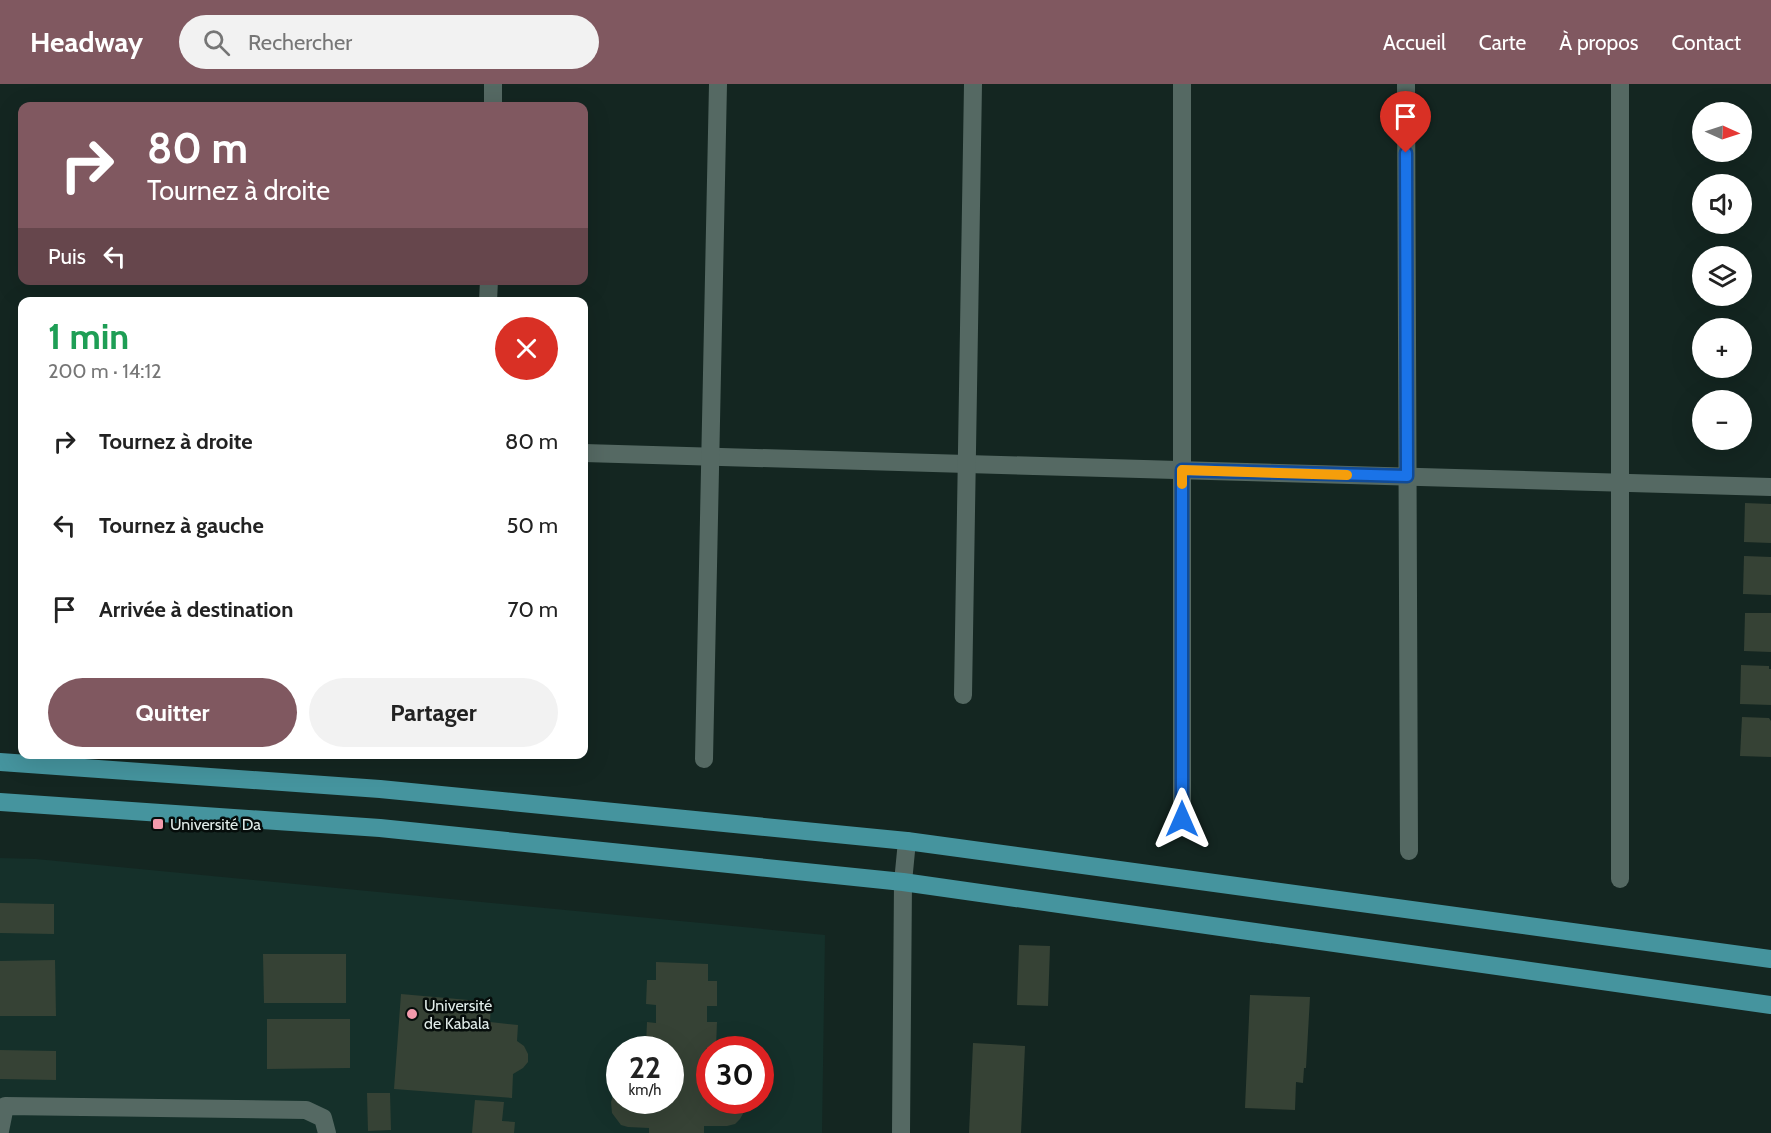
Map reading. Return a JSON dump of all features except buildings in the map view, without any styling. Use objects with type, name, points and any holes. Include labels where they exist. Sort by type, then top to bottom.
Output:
[{"type":"main road","points":[[0,762],[380,789],[907,841],[1771,959]]},
{"type":"main road","points":[[0,802],[380,828],[903,882],[1771,1005]]},
{"type":"street","points":[[493,84],[493,102]]},
{"type":"street","points":[[704,759],[718,84]]},
{"type":"street","points":[[963,695],[973,84]]},
{"type":"street","points":[[1182,84],[1182,819]]},
{"type":"street","points":[[1406,84],[1409,851]]},
{"type":"street","points":[[1620,84],[1620,879]]},
{"type":"street","points":[[588,453],[1771,487]]},
{"type":"street","points":[[901,1133],[903,882],[907,841]]},
{"type":"street","points":[[0,1131],[2,1106],[306,1110],[323,1118],[327,1133]]},
{"type":"shaded area","name":"Université de Kabala","points":[[0,858],[36,859],[825,935],[822,1133],[0,1133]]},
{"type":"slow traffic","points":[[1182,484],[1182,470],[1347,475]]},
{"type":"place","name":"Université Da","points":[[158,824]]},
{"type":"place","name":"Université de Kabala","points":[[412,1014]]},
{"type":"route","points":[[1182,819],[1182,470],[1407,476],[1406,153]]}]
